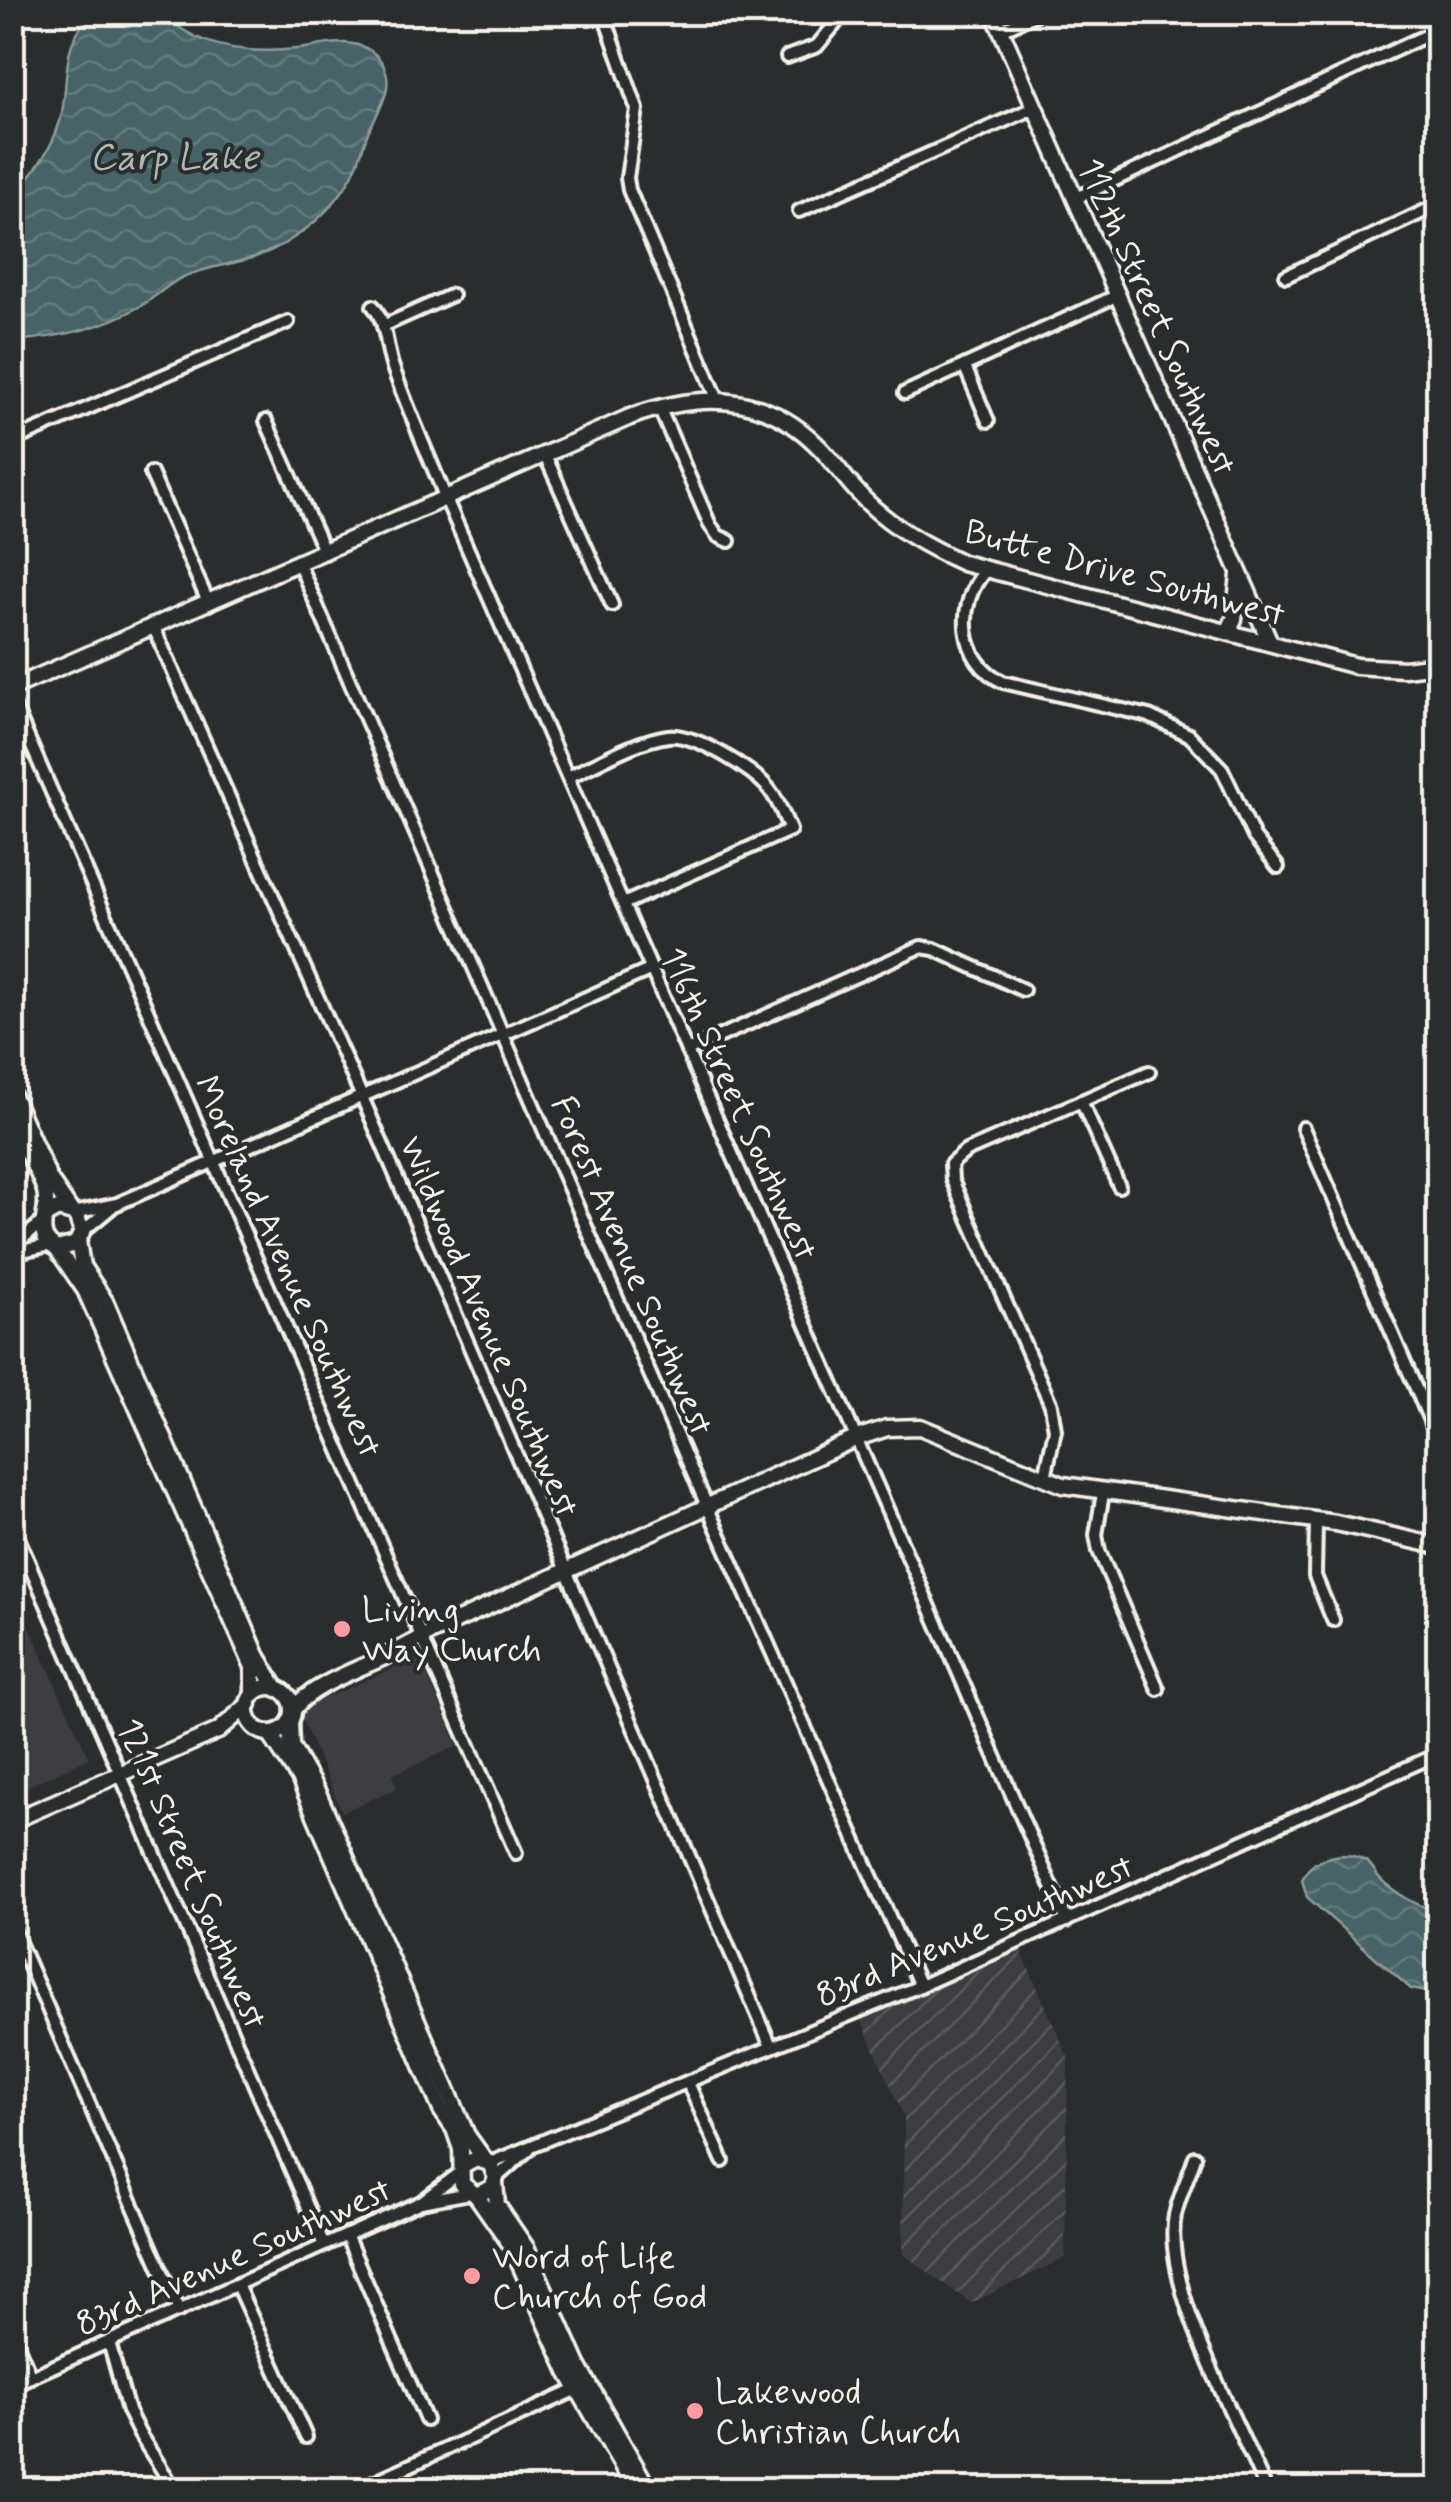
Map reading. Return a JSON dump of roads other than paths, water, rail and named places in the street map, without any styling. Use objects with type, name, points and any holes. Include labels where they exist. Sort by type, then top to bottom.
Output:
[{"type":"street","points":[[603,12],[636,109],[627,178],[629,190],[718,400]]},
{"type":"street","points":[[787,56],[817,46],[844,12]]},
{"type":"street","name":"112th Street Southwest","points":[[993,12],[1270,642]]},
{"type":"street","points":[[1000,30],[1041,12]]},
{"type":"street","points":[[1074,199],[1438,30]]},
{"type":"street","points":[[799,212],[1034,108]]},
{"type":"street","points":[[1286,276],[1438,205]]},
{"type":"street","points":[[383,326],[452,295]]},
{"type":"street","points":[[905,393],[1116,296]]},
{"type":"street","name":"116th Street Southwest","points":[[373,306],[383,326],[394,370],[446,498],[1067,1921]]},
{"type":"street","points":[[12,441],[288,322]]},
{"type":"street","points":[[965,366],[988,421]]},
{"type":"street","name":"Butte Drive Southwest","points":[[12,688],[659,406],[701,399],[747,406],[787,422],[816,444],[865,500],[899,529],[931,548],[986,570],[1356,666],[1438,666]]},
{"type":"street","points":[[659,406],[710,524],[718,536],[728,541]]},
{"type":"street","points":[[266,421],[325,552]]},
{"type":"street","points":[[545,455],[612,605]]},
{"type":"street","points":[[152,474],[209,604]]},
{"type":"street","name":"Forest Avenue Southwest","points":[[299,564],[707,1506],[920,1986]]},
{"type":"street","points":[[986,570],[973,586],[965,617],[973,653],[985,670],[1003,682],[1149,716],[1189,734],[1222,769],[1254,838],[1278,867]]},
{"type":"street","points":[[1228,632],[1234,619],[1239,574]]},
{"type":"street","name":"Wildwood Avenue Southwest","points":[[154,628],[362,1098],[771,2046]]},
{"type":"street","name":"Moreland Avenue Southwest","points":[[12,701],[516,1853]]},
{"type":"street","points":[[568,777],[637,746],[682,737],[707,747],[762,782],[773,794],[790,830],[623,904]]},
{"type":"street","points":[[687,1050],[920,947],[934,948],[1023,990]]},
{"type":"street","points":[[12,1250],[58,1209],[72,1212],[117,1204],[652,969]]},
{"type":"street","points":[[1044,1477],[1055,1430],[1051,1405],[952,1180],[951,1164],[966,1151],[1149,1072]]},
{"type":"street","points":[[12,1094],[50,1180],[80,1220],[82,1266],[105,1301],[257,1655],[292,1715],[291,1746],[319,1795],[467,2135],[492,2171],[498,2206],[527,2250],[578,2365],[649,2490]]},
{"type":"street","points":[[1082,1100],[1119,1186]]},
{"type":"street","points":[[12,1125],[46,1192],[42,1235],[85,1290],[253,1667],[251,1722],[265,1732],[298,1778],[441,2110],[454,2129],[462,2184],[511,2245],[578,2389],[636,2490]]},
{"type":"street","points":[[1303,1128],[1438,1439]]},
{"type":"street","points":[[12,1250],[70,1248],[117,1204]]},
{"type":"street","points":[[12,1821],[218,1731],[267,1688],[308,1693],[856,1438],[900,1426],[938,1433],[1064,1486],[1336,1523],[1438,1546]]},
{"type":"street","points":[[1103,1493],[1096,1536],[1099,1551],[1158,1689]]},
{"type":"street","points":[[1316,1522],[1315,1576],[1333,1620]]},
{"type":"street","name":"121st Street Southwest","points":[[12,1524],[324,2245]]},
{"type":"street","points":[[218,1731],[283,1729],[308,1693]]},
{"type":"street","name":"83rd Avenue Southwest","points":[[492,2171],[529,2149],[920,1986],[1438,1754]]},
{"type":"street","points":[[12,1926],[179,2311]]},
{"type":"street","points":[[688,2083],[722,2162]]},
{"type":"street","points":[[1195,2157],[1175,2217],[1176,2266],[1187,2308],[1266,2490]]},
{"type":"street","points":[[462,2169],[471,2160],[492,2171]]},
{"type":"street","name":"83rd Avenue Southwest","points":[[12,2384],[421,2202],[462,2169]]},
{"type":"street","points":[[473,2194],[488,2192],[492,2171]]},
{"type":"street","name":"83rd Avenue Southwest","points":[[421,2202],[473,2194]]},
{"type":"street","points":[[346,2236],[426,2420]]},
{"type":"street","points":[[237,2285],[306,2437]]},
{"type":"street","points":[[12,2333],[31,2376]]},
{"type":"street","points":[[109,2342],[128,2411],[175,2490]]},
{"type":"street","points":[[369,2484],[578,2389]]},
{"type":"street","points":[[1430,2490],[1438,2486]]},
{"type":"water","name":"Carp Lake","points":[[95,13],[163,13],[192,35],[225,47],[279,50],[349,43],[377,56],[387,73],[386,91],[355,169],[338,198],[314,223],[270,251],[181,278],[143,305],[108,322],[60,335],[13,341],[13,196],[44,157],[57,130],[74,38]]},
{"type":"water","points":[[1348,1855],[1369,1863],[1381,1879],[1404,1897],[1438,1910],[1438,1994],[1411,1989],[1307,1897],[1302,1880],[1309,1868],[1327,1858]]},
{"type":"place","name":"Living Way Church","points":[[342,1629]]},
{"type":"place","name":"Word of Life Church of God","points":[[472,2276]]},
{"type":"place","name":"Lakewood Christian Church","points":[[695,2411]]}]
